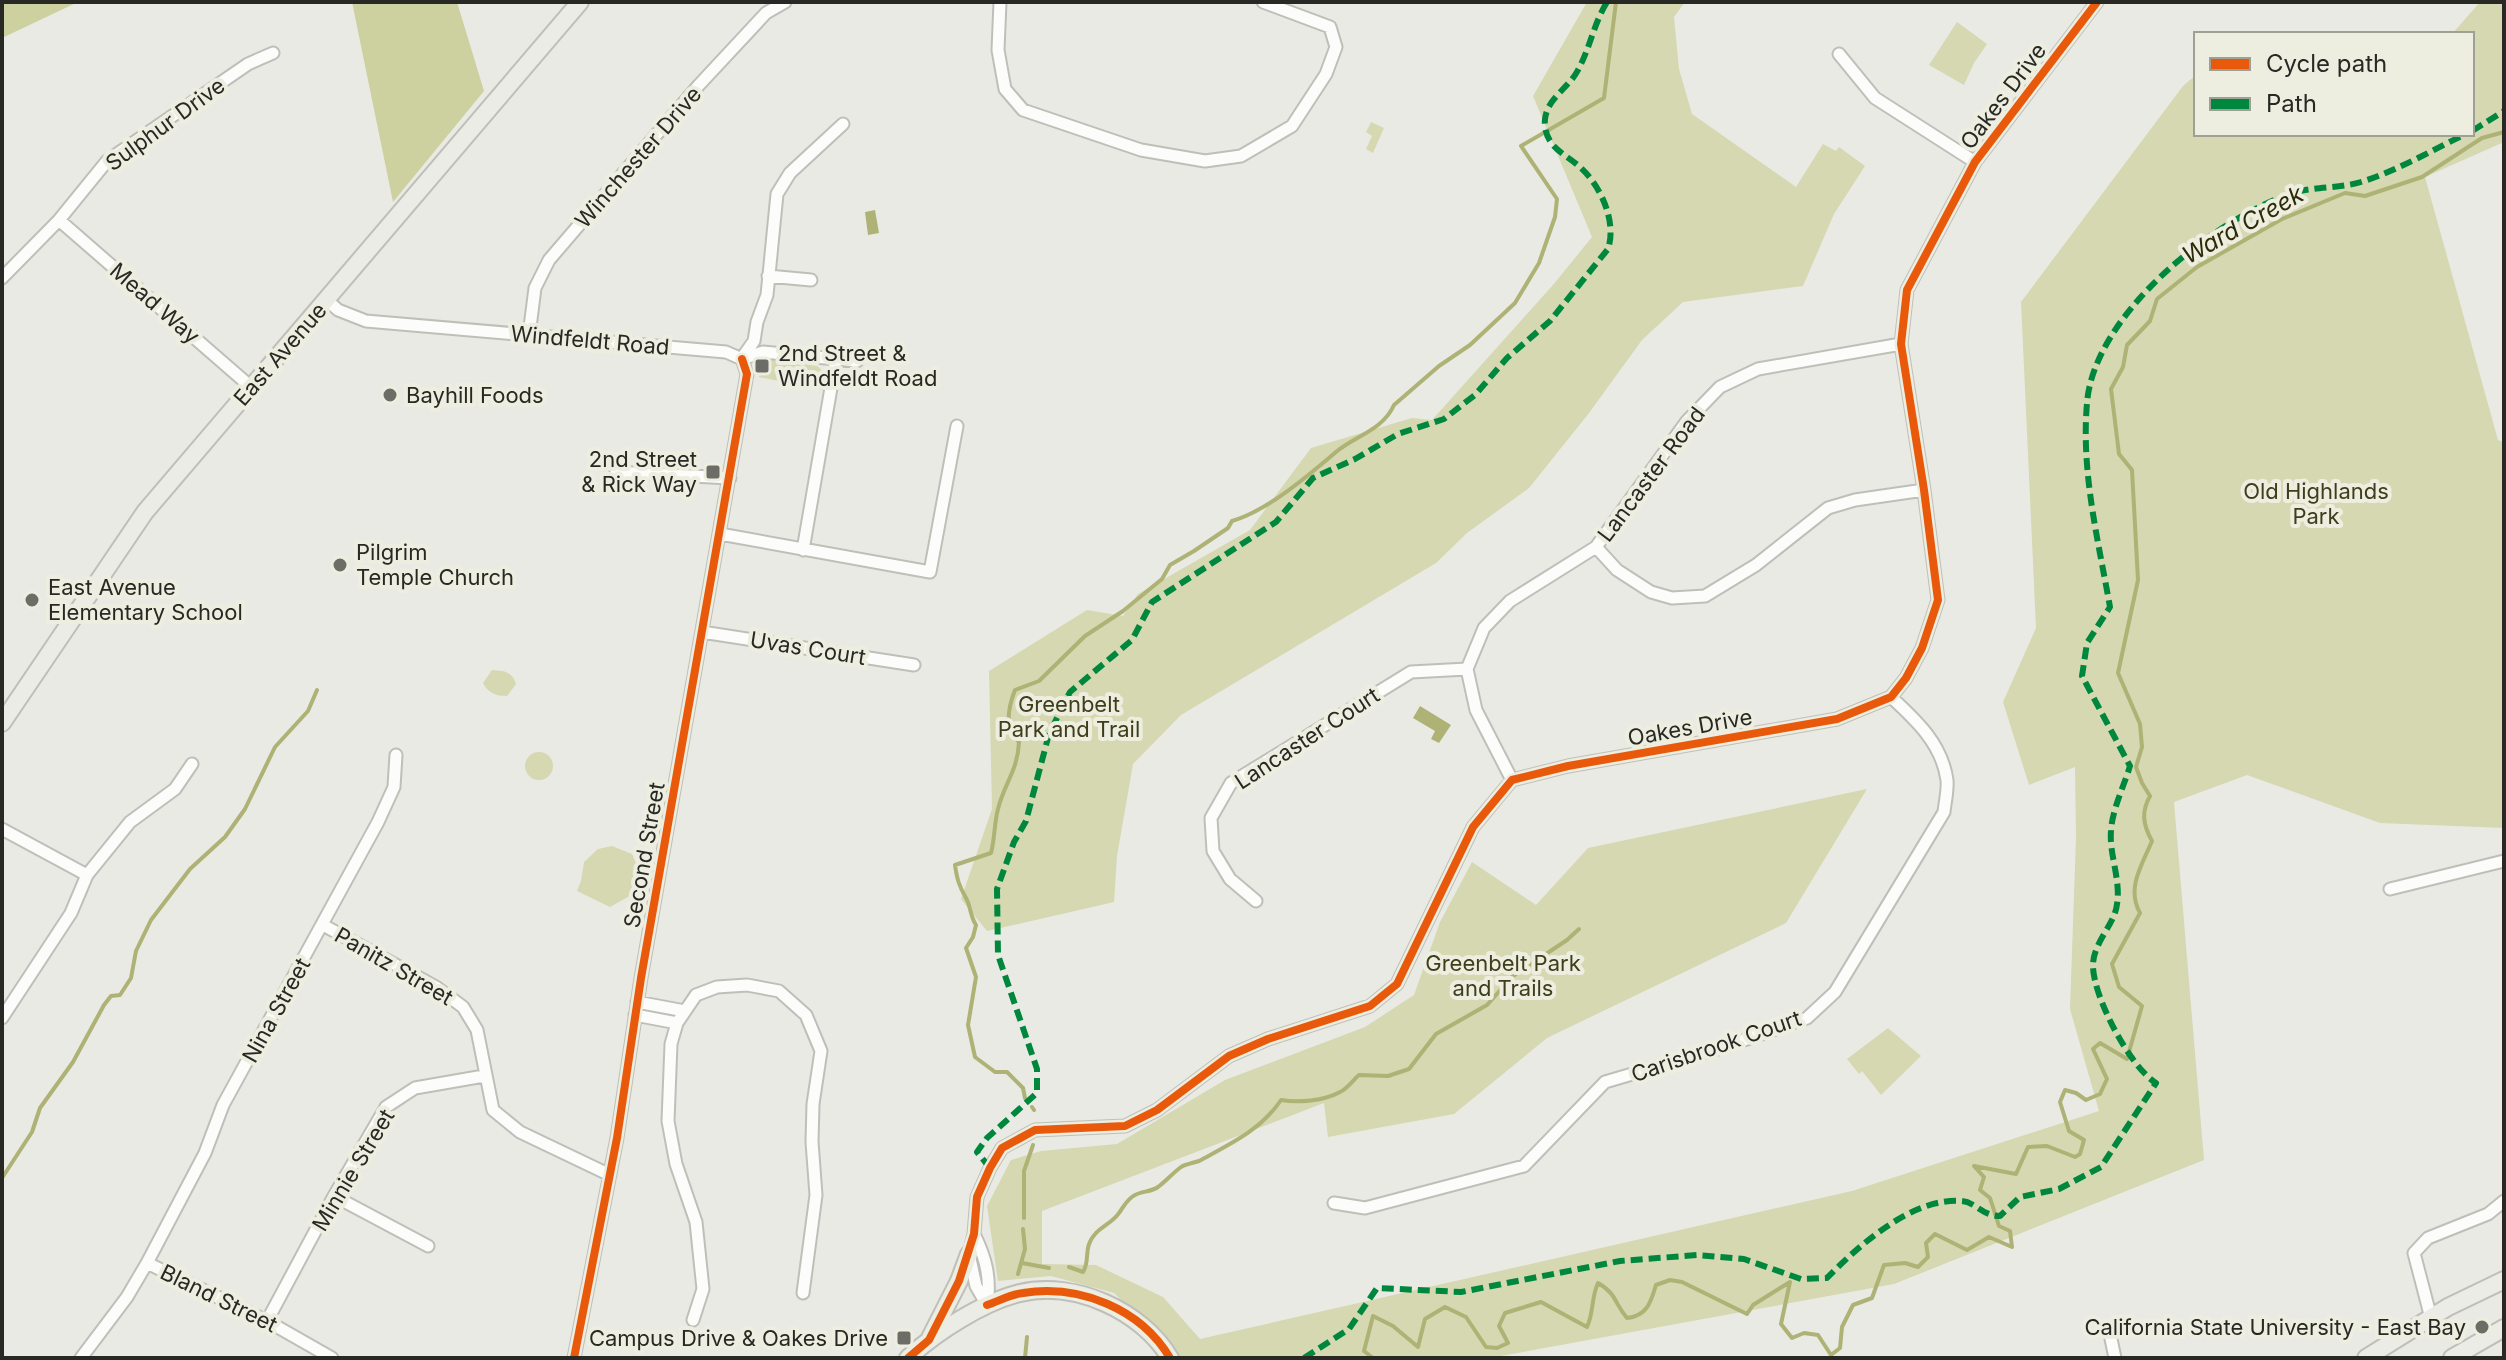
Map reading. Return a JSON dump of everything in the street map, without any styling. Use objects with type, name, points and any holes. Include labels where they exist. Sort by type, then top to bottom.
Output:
[{"type":"street","name":"East Avenue","points":[[2,723],[145,512],[580,2]]},
{"type":"street","name":"Winchester Drive","points":[[529,335],[535,288],[549,260],[699,85],[766,13],[785,2]]},
{"type":"street","points":[[1000,2],[998,50],[1005,89],[1023,110],[1141,150],[1205,161],[1241,156],[1292,126],[1326,74],[1336,47],[1330,27],[1263,2]]},
{"type":"street","name":"Oakes Drive","points":[[1512,780],[1568,766],[1837,719],[1891,697],[1906,678],[1922,648],[1938,600],[1901,344],[1907,290],[1975,162],[2097,2]]},
{"type":"street","name":"Sulphur Drive","points":[[2,278],[59,220],[107,161],[248,64],[273,53]]},
{"type":"street","points":[[1839,54],[1875,98],[1975,162]]},
{"type":"street","points":[[742,359],[754,341],[767,295],[777,194],[790,173],[843,124]]},
{"type":"street","name":"Mead Way","points":[[59,220],[251,387]]},
{"type":"street","points":[[768,276],[811,280]]},
{"type":"street","name":"Windfeldt Road","points":[[327,300],[338,310],[366,321],[726,352],[742,359],[763,352],[857,361]]},
{"type":"street","name":"Lancaster Road","points":[[1467,669],[1484,628],[1510,601],[1596,547],[1687,421],[1720,387],[1758,369],[1901,344]]},
{"type":"street","name":"Second Street","points":[[574,1358],[610,1175],[636,1008],[730,478],[747,374],[742,359]]},
{"type":"street","points":[[803,550],[836,359]]},
{"type":"street","points":[[720,534],[930,572],[957,426]]},
{"type":"street","points":[[616,472],[730,478]]},
{"type":"street","points":[[1596,547],[1617,570],[1651,592],[1672,598],[1705,596],[1756,565],[1828,508],[1855,500],[1924,490]]},
{"type":"street","name":"Uvas Court","points":[[702,632],[914,665]]},
{"type":"street","points":[[929,1340],[959,1281],[974,1234],[977,1197],[1002,1148],[1035,1130],[1125,1126],[1157,1110],[1229,1056],[1268,1039],[1370,1006],[1397,984],[1473,827],[1512,780],[1476,710],[1467,669]]},
{"type":"street","name":"Lancaster Court","points":[[1256,901],[1230,879],[1213,851],[1211,818],[1231,783],[1411,672],[1467,669]]},
{"type":"street","name":"Carisbrook Court","points":[[1334,1203],[1365,1208],[1524,1166],[1605,1082],[1724,1047],[1807,1018],[1835,992],[1944,812],[1947,782],[1939,754],[1923,727],[1891,697]]},
{"type":"street","name":"Nina Street","points":[[81,1358],[127,1297],[205,1153],[223,1105],[323,925],[394,787],[396,755]]},
{"type":"street","points":[[2,1018],[71,913],[87,875],[130,822],[175,789],[192,764]]},
{"type":"street","points":[[2,829],[87,875]]},
{"type":"street","points":[[2390,889],[2504,861]]},
{"type":"street","name":"Panitz Street","points":[[323,925],[436,987],[463,1007],[477,1030],[493,1110],[520,1132],[610,1175]]},
{"type":"street","points":[[693,1320],[703,1289],[696,1222],[676,1164],[668,1121],[671,1044],[677,1023],[696,995],[717,987],[747,985],[779,991],[806,1015],[821,1051],[813,1104],[816,1195],[803,1293]]},
{"type":"street","points":[[636,1008],[685,1011]]},
{"type":"street","points":[[636,1008],[677,1023]]},
{"type":"street","name":"Minnie Street","points":[[267,1321],[386,1107],[415,1088],[484,1076]]},
{"type":"street","points":[[334,1196],[428,1246]]},
{"type":"street","points":[[2431,1318],[2414,1253],[2428,1238],[2488,1214],[2504,1201]]},
{"type":"street","points":[[974,1234],[990,1281],[987,1305]]},
{"type":"street","points":[[969,1254],[976,1286],[987,1305]]},
{"type":"street","name":"Bland Street","points":[[147,1263],[267,1321],[332,1358]]},
{"type":"street","points":[[2366,1358],[2431,1318],[2504,1280]]},
{"type":"street","points":[[908,1358],[929,1340],[987,1305],[1021,1293],[1057,1291],[1092,1298],[1118,1308],[1147,1327],[1170,1358]]},
{"type":"street","points":[[2452,1358],[2504,1328]]},
{"type":"street","points":[[2110,1334],[2115,1358]]},
{"type":"green space","name":"Greenbelt Park and Trail","points":[[1587,2],[1685,2],[1674,17],[1679,69],[1692,114],[1796,187],[1823,144],[1836,151],[1839,147],[1865,166],[1834,214],[1803,286],[1683,302],[1642,340],[1529,488],[1467,533],[1436,563],[1181,715],[1133,764],[1117,856],[1114,902],[987,931],[961,899],[992,809],[989,671],[1087,610],[1123,616],[1138,594],[1250,530],[1311,448],[1412,418],[1432,420],[1553,285],[1592,237],[1533,96]]},
{"type":"green space","points":[[2480,2],[2504,2],[2504,142],[2425,177],[2498,440],[2504,442],[2504,828],[2380,823],[2247,775],[2174,802],[2204,1160],[1894,1284],[1490,1358],[1181,1358],[1114,1293],[1051,1276],[998,1281],[987,1206],[1011,1160],[1041,1151],[1117,1144],[1225,1080],[1365,1027],[1414,995],[1440,922],[1472,862],[1536,905],[1588,848],[1867,789],[1786,923],[1547,1038],[1454,1114],[1328,1137],[1324,1103],[1042,1211],[1042,1264],[1096,1265],[1163,1297],[1200,1339],[1852,1191],[2099,1111],[2070,1009],[2076,837],[2075,767],[2029,785],[2003,702],[2036,628],[2021,302],[2183,86],[2194,77],[2194,136],[2474,136],[2474,32],[2454,32]]},
{"type":"green space","points":[[1957,22],[1987,44],[1964,85],[1929,65]]},
{"type":"green space","points":[[1371,122],[1384,128],[1373,153],[1366,149],[1372,136],[1366,132]]},
{"type":"green space","points":[[765,359],[817,366],[824,376],[823,390],[759,377],[761,362]]},
{"type":"green space","points":[[492,670],[512,676],[516,684],[507,696],[493,693],[483,683]]},
{"type":"green space","points":[[539,752],[549,756],[553,766],[549,776],[539,780],[529,776],[525,766],[529,756]]},
{"type":"green space","points":[[612,846],[632,854],[639,870],[633,894],[610,907],[577,891],[584,862],[598,849]]},
{"type":"green space","points":[[1888,1028],[1921,1056],[1881,1095],[1862,1071],[1859,1074],[1847,1059]]},
{"type":"shaded area","points":[[2,2],[78,2],[2,38]]},
{"type":"shaded area","points":[[352,2],[457,2],[484,91],[393,202]]},
{"type":"shaded area","points":[[875,210],[879,233],[868,235],[865,212]]},
{"type":"shaded area","points":[[1420,706],[1451,725],[1439,743],[1431,739],[1435,731],[1413,718]]},
{"type":"waterway","points":[[1025,1098],[1023,1088],[1007,1072],[995,1072],[975,1057],[968,1025],[976,977],[966,948],[976,925],[955,865],[991,853],[998,809],[1018,752],[1019,742],[1009,724],[1015,690],[1039,681],[1085,636],[1123,611],[1162,579],[1170,565],[1228,528],[1232,521],[1273,501],[1343,446],[1376,427],[1394,405],[1439,366],[1470,345],[1515,303],[1539,263],[1555,217],[1557,199],[1521,146],[1604,98],[1616,2]]},
{"type":"waterway","name":"Ward Creek","points":[[1373,1358],[1364,1351],[1373,1316],[1393,1326],[1418,1347],[1425,1319],[1445,1307],[1466,1317],[1486,1347],[1497,1348],[1508,1343],[1499,1326],[1505,1313],[1541,1302],[1587,1327],[1598,1283],[1612,1295],[1627,1318],[1644,1311],[1656,1285],[1670,1280],[1682,1282],[1747,1314],[1753,1305],[1790,1282],[1781,1324],[1792,1338],[1804,1333],[1818,1335],[1831,1355],[1840,1348],[1842,1327],[1853,1305],[1872,1298],[1884,1265],[1905,1263],[1918,1267],[1928,1257],[1926,1243],[1935,1234],[1967,1250],[1989,1237],[2012,1247],[2010,1231],[1999,1226],[1990,1198],[1980,1190],[1984,1177],[1974,1166],[2016,1174],[2028,1147],[2047,1146],[2075,1157],[2080,1154],[2084,1140],[2069,1131],[2060,1102],[2065,1090],[2086,1100],[2100,1094],[2107,1079],[2093,1049],[2100,1043],[2127,1059],[2142,1006],[2119,987],[2112,964],[2140,913],[2135,886],[2152,841],[2144,818],[2150,796],[2136,767],[2142,747],[2140,724],[2118,673],[2138,580],[2132,470],[2119,454],[2111,389],[2123,367],[2127,345],[2150,321],[2157,299],[2197,267],[2282,219],[2345,193],[2365,196],[2422,177],[2482,138],[2504,132]]},
{"type":"waterway","points":[[2,1178],[32,1132],[40,1108],[73,1062],[104,1005],[111,996],[120,995],[131,978],[136,951],[151,920],[190,869],[225,837],[245,809],[275,747],[308,711],[317,690]]},
{"type":"waterway","points":[[1069,1267],[1083,1272],[1092,1238],[1117,1216],[1132,1197],[1155,1189],[1181,1167],[1199,1161],[1244,1135],[1264,1120],[1281,1100],[1319,1099],[1343,1091],[1359,1075],[1388,1076],[1409,1069],[1436,1034],[1487,1005],[1513,976],[1579,929]]},
{"type":"waterway","points":[[1024,1218],[1024,1171],[1033,1145]]},
{"type":"waterway","points":[[1018,1274],[1025,1249],[1023,1229]]},
{"type":"waterway","points":[[1022,1263],[1049,1268]]},
{"type":"waterway","points":[[1025,1358],[1027,1337]]},
{"type":"marked path","points":[[990,1168],[977,1152],[987,1138],[1037,1093],[1037,1069],[998,955],[997,889],[1014,842],[1026,821],[1049,734],[1070,692],[1132,640],[1152,602],[1276,522],[1313,478],[1355,459],[1398,434],[1444,419],[1475,395],[1507,358],[1550,321],[1608,249],[1609,216],[1600,194],[1588,175],[1553,145],[1545,127],[1547,110],[1578,70],[1607,2]]},
{"type":"marked path","points":[[2474,130],[2504,111]]},
{"type":"marked path","points":[[1304,1358],[1349,1329],[1377,1288],[1461,1292],[1620,1261],[1697,1255],[1744,1259],[1801,1279],[1827,1278],[1870,1238],[1923,1207],[1960,1201],[2000,1216],[2020,1197],[2059,1189],[2101,1167],[2156,1083],[2135,1062],[2115,1031],[2100,996],[2093,967],[2096,950],[2117,904],[2111,831],[2130,766],[2082,676],[2087,643],[2110,607],[2086,455],[2087,403],[2094,370],[2111,337],[2133,306],[2161,276],[2226,226],[2258,207],[2289,194],[2352,184],[2374,177],[2462,136]]},
{"type":"cycle path","points":[[908,1358],[929,1340],[959,1281],[974,1234],[977,1197],[1002,1148],[1035,1130],[1125,1126],[1157,1110],[1229,1056],[1268,1039],[1370,1006],[1397,984],[1473,827],[1512,780],[1568,766],[1837,719],[1891,697],[1906,678],[1922,648],[1938,600],[1901,344],[1907,290],[1975,162],[2097,2]]},
{"type":"cycle path","points":[[574,1358],[617,1138],[641,978],[747,374],[742,359]]},
{"type":"cycle path","points":[[987,1305],[1018,1294],[1044,1291],[1087,1297],[1107,1304],[1143,1326],[1170,1358]]},
{"type":"place","name":"2nd Street & Windfeldt Road","points":[[762,366]]},
{"type":"place","name":"Bayhill Foods","points":[[390,395]]},
{"type":"place","name":"2nd Street & Rick Way","points":[[713,472]]},
{"type":"place","name":"Pilgrim Temple Church","points":[[340,565]]},
{"type":"place","name":"East Avenue Elementary School","points":[[32,600]]},
{"type":"place","name":"California State University - East Bay","points":[[2482,1327]]},
{"type":"place","name":"Campus Drive & Oakes Drive","points":[[904,1338]]},
{"type":"park label","name":"Old Highlands Park","points":[[2316,504]]},
{"type":"park label","name":"Greenbelt Park and Trails","points":[[1503,976]]}]
